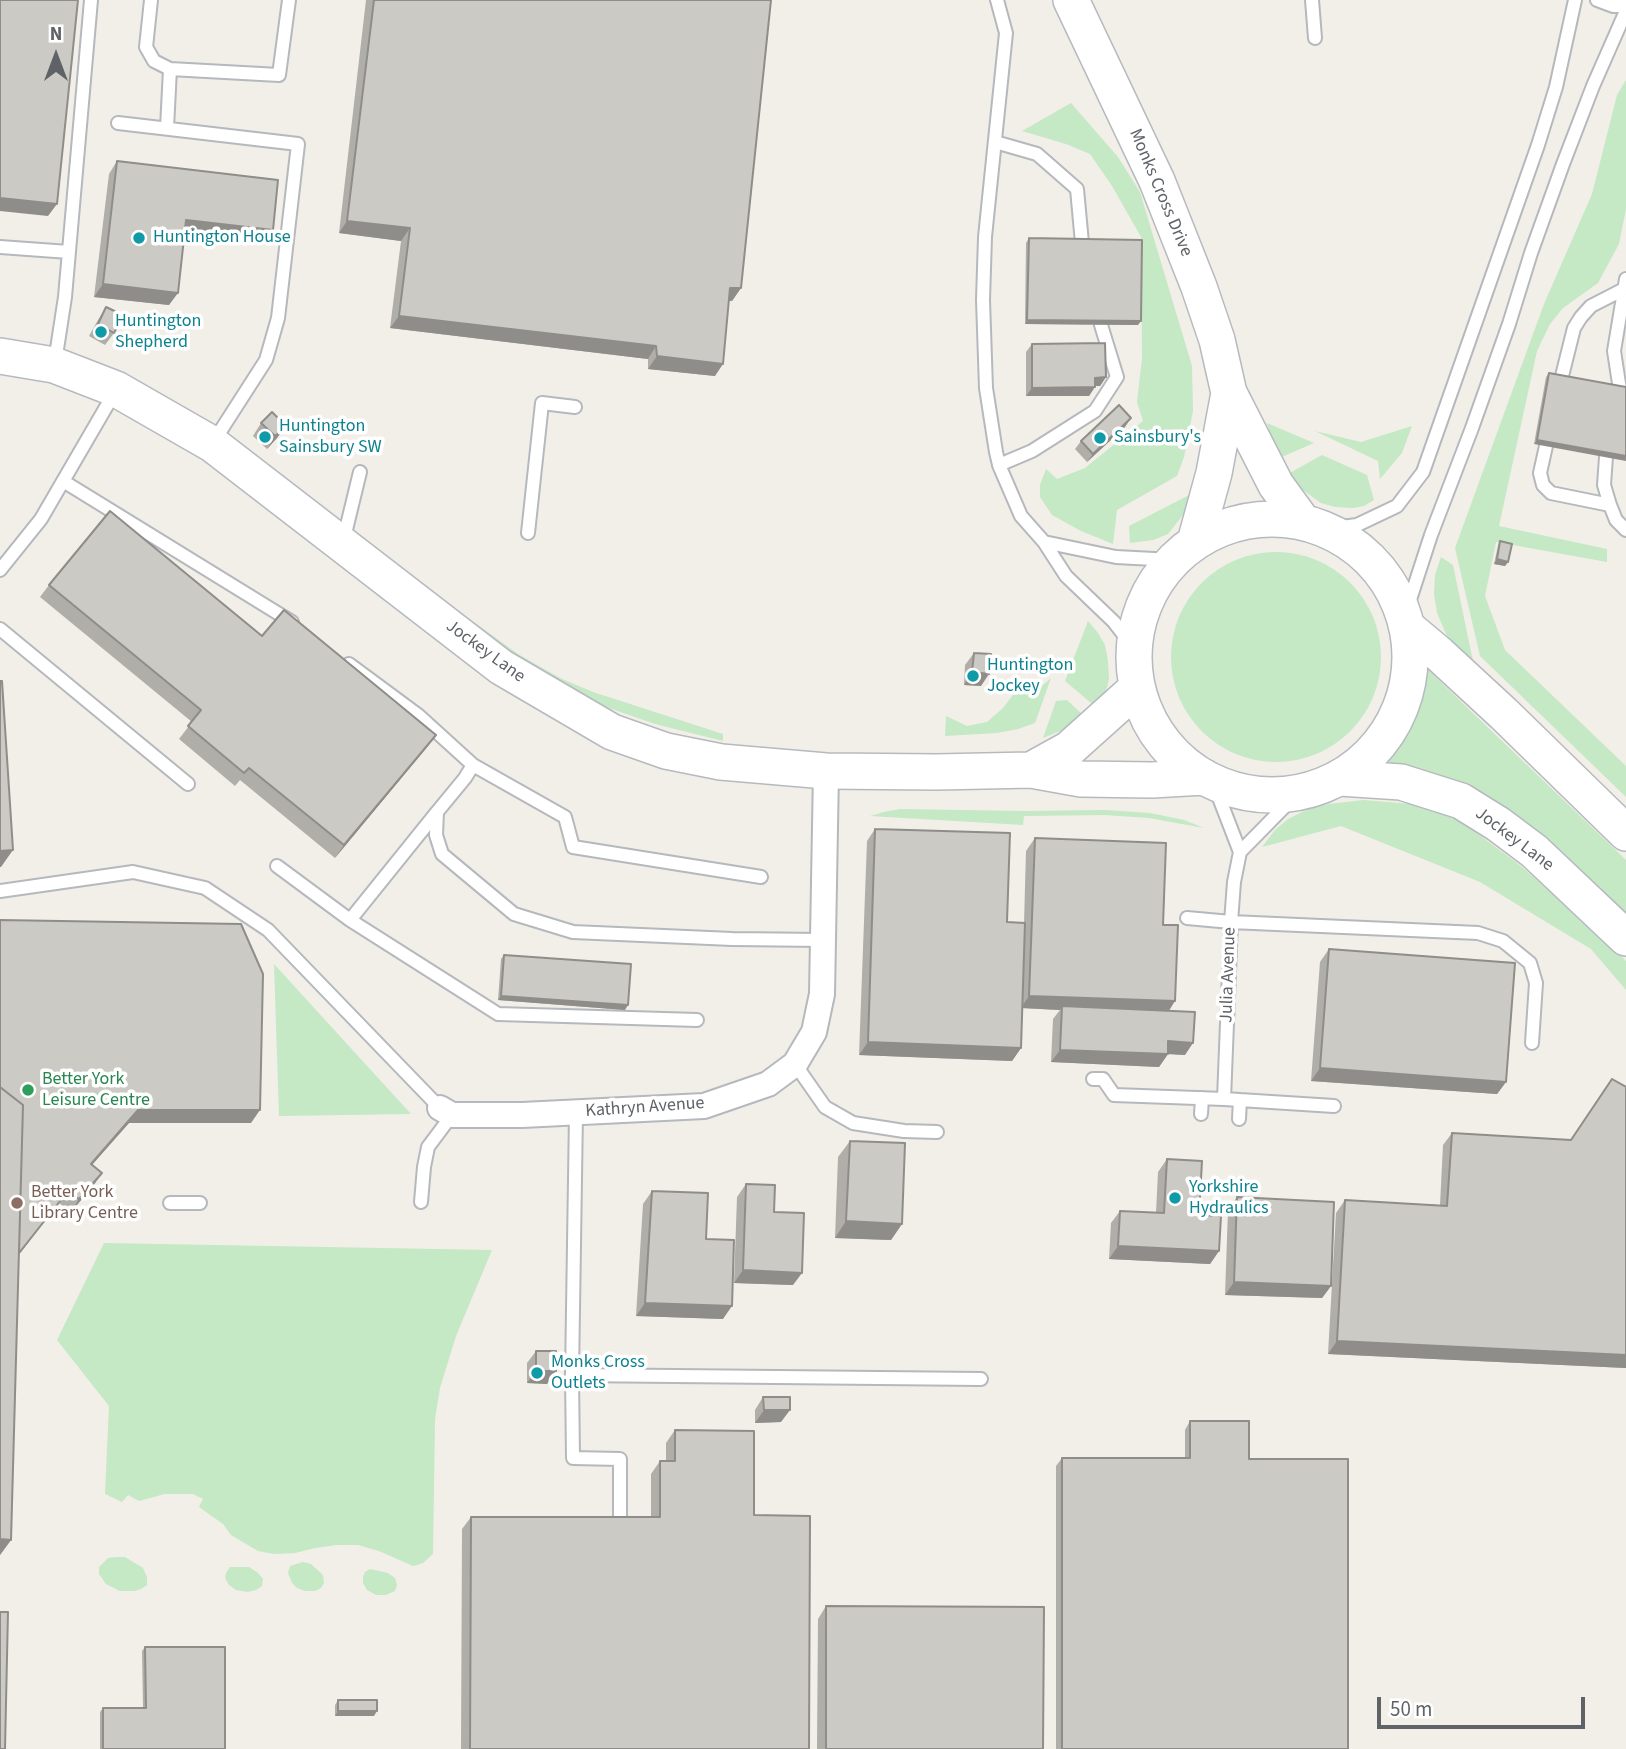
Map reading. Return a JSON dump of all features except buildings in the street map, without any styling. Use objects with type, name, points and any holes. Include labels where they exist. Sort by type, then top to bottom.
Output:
[{"type":"street","name":"Monks Cross Drive","points":[[1071,0],[1157,181],[1199,287],[1217,340],[1229,393],[1276,485],[1315,525]]},
{"type":"street","name":"Jockey Lane","points":[[0,356],[54,365],[116,389],[212,444],[501,667],[612,732],[666,751],[721,762],[826,771],[1031,770],[1081,779],[1208,780]]},
{"type":"street","name":"Monks Cross Drive","points":[[1184,551],[1214,474],[1229,393]]},
{"type":"street","points":[[1407,622],[1411,672],[1399,715],[1374,751],[1340,778],[1298,793],[1254,794],[1208,780],[1180,761],[1161,740],[1146,715],[1137,688],[1134,648],[1140,616],[1153,586],[1184,551],[1229,525],[1266,519],[1315,525],[1360,550],[1387,579],[1407,622],[1626,833]]},
{"type":"street","name":"Jockey Lane","points":[[1031,770],[1069,749],[1137,688]]},
{"type":"street","name":"Kathryn Avenue","points":[[446,1112],[522,1115],[704,1106],[768,1084],[795,1064],[814,1032],[822,994],[826,771]]},
{"type":"street","name":"Jockey Lane","points":[[1340,778],[1401,782],[1461,801],[1534,851],[1626,937]]},
{"type":"lane","points":[[54,365],[65,297],[91,0]]},
{"type":"lane","points":[[151,0],[146,47],[154,61],[170,68],[279,75],[289,0]]},
{"type":"lane","points":[[997,0],[1006,33],[985,237],[983,300],[986,388],[999,465],[1021,516],[1044,542],[1066,576],[1114,622],[1134,648]]},
{"type":"lane","points":[[1312,0],[1315,38]]},
{"type":"lane","points":[[1315,525],[1357,525],[1396,506],[1423,472],[1538,145],[1556,88],[1575,0]]},
{"type":"lane","points":[[1407,622],[1431,535],[1509,324],[1531,253],[1593,86],[1626,8],[1597,0]]},
{"type":"lane","points":[[167,128],[170,68]]},
{"type":"lane","points":[[118,123],[298,144],[278,318],[266,360],[212,444]]},
{"type":"lane","points":[[995,142],[1037,154],[1077,190],[1082,243]]},
{"type":"lane","points":[[0,247],[69,252]]},
{"type":"lane","points":[[1562,380],[1574,328],[1581,317],[1591,306],[1625,285]]},
{"type":"lane","points":[[1623,385],[1614,351],[1625,285]]},
{"type":"lane","points":[[999,465],[1032,451],[1095,411],[1117,377],[1101,325]]},
{"type":"lane","points":[[0,570],[41,519],[116,389]]},
{"type":"lane","points":[[528,533],[542,403],[575,407]]},
{"type":"lane","points":[[1546,446],[1540,473],[1543,485],[1551,493],[1610,505]]},
{"type":"lane","points":[[1606,457],[1604,485],[1616,520],[1626,530]]},
{"type":"lane","points":[[342,546],[360,472]]},
{"type":"lane","points":[[63,481],[284,616],[307,633]]},
{"type":"lane","points":[[1044,542],[1116,557],[1184,551]]},
{"type":"lane","points":[[0,629],[188,784]]},
{"type":"lane","points":[[340,657],[418,715],[473,765],[565,817],[573,847],[761,877]]},
{"type":"lane","points":[[350,920],[473,765]]},
{"type":"lane","points":[[1208,780],[1240,852],[1298,793]]},
{"type":"lane","points":[[437,812],[436,835],[442,853],[514,914],[573,932],[823,940]]},
{"type":"lane","name":"Julia Avenue","points":[[1224,1099],[1231,922],[1234,882],[1240,852]]},
{"type":"lane","points":[[277,866],[350,920],[498,1014],[696,1020]]},
{"type":"lane","points":[[0,891],[133,872],[205,888],[268,930],[446,1112],[428,1147],[421,1202]]},
{"type":"lane","points":[[1187,918],[1478,933],[1503,941],[1530,963],[1536,983],[1532,1043]]},
{"type":"lane","points":[[795,1064],[825,1107],[853,1123],[904,1131],[937,1132]]},
{"type":"lane","points":[[1093,1079],[1103,1079],[1114,1095],[1334,1106]]},
{"type":"lane","points":[[1201,1114],[1202,1098]]},
{"type":"lane","points":[[1239,1119],[1240,1100]]},
{"type":"lane","points":[[576,1113],[573,1458],[620,1459],[620,1522]]},
{"type":"lane","points":[[170,1203],[200,1203]]},
{"type":"lane","points":[[572,1375],[981,1379]]},
{"type":"green space","points":[[1626,80],[1626,209],[1619,244],[1598,283],[1563,308],[1550,324],[1537,351],[1499,526],[1607,549],[1607,562],[1496,542],[1485,596],[1505,650],[1626,766],[1626,797],[1480,656],[1455,548],[1544,304],[1592,194],[1617,95]]},
{"type":"green space","points":[[1071,103],[1118,157],[1140,192],[1192,366],[1193,411],[1184,457],[1177,476],[1117,510],[1113,544],[1052,515],[1040,497],[1040,485],[1046,469],[1057,479],[1085,468],[1143,421],[1137,402],[1142,358],[1141,237],[1090,154],[1022,131]]},
{"type":"green space","points":[[1267,423],[1314,443],[1277,459]]},
{"type":"green space","points":[[1412,426],[1402,453],[1380,479],[1378,461],[1315,431],[1361,442]]},
{"type":"green space","points":[[1322,455],[1367,475],[1374,500],[1353,508],[1335,507],[1321,503],[1286,475]]},
{"type":"green space","points":[[1197,491],[1190,506],[1168,534],[1153,540],[1130,543],[1129,526]]},
{"type":"green space","points":[[1276,552],[1316,560],[1350,583],[1373,617],[1381,657],[1373,697],[1350,731],[1316,754],[1276,762],[1236,754],[1202,731],[1179,697],[1171,657],[1179,617],[1202,583],[1236,560]]},
{"type":"green space","points":[[1441,557],[1453,565],[1474,666],[1458,652],[1437,613],[1435,575]]},
{"type":"green space","points":[[427,588],[518,654],[560,678],[593,692],[723,734],[723,741],[655,724],[568,691],[512,660]]},
{"type":"green space","points":[[1088,621],[1105,645],[1108,661],[1109,679],[1105,695],[1097,708],[1065,681]]},
{"type":"green space","points":[[1424,666],[1626,860],[1626,913],[1578,868],[1511,813],[1456,782],[1431,773],[1379,763],[1391,750],[1409,721],[1416,704]]},
{"type":"green space","points":[[1051,678],[1035,723],[997,733],[945,736],[946,716],[967,726],[987,722],[1013,695],[1036,691]]},
{"type":"green space","points":[[1067,700],[1085,717],[1075,725],[1043,738],[1056,701]]},
{"type":"green space","points":[[1363,800],[1412,804],[1462,822],[1521,866],[1608,942],[1626,961],[1626,990],[1591,949],[1480,882],[1341,826],[1262,847],[1275,830],[1302,812],[1321,805]]},
{"type":"green space","points":[[900,809],[1106,810],[1150,813],[1184,820],[1204,828],[1149,818],[1105,815],[1024,816],[1023,825],[870,816]]},
{"type":"green space","points":[[274,964],[411,1114],[279,1116]]},
{"type":"green space","points":[[104,1243],[492,1250],[456,1336],[440,1388],[435,1419],[433,1554],[423,1563],[413,1566],[358,1545],[337,1545],[274,1554],[258,1551],[231,1535],[223,1524],[199,1507],[203,1499],[193,1494],[165,1494],[139,1501],[128,1495],[122,1502],[105,1494],[109,1406],[57,1340]]},
{"type":"green space","points":[[125,1557],[143,1568],[147,1585],[134,1591],[120,1591],[106,1584],[99,1574],[99,1567],[108,1558]]},
{"type":"green space","points":[[303,1562],[311,1564],[323,1575],[324,1583],[321,1588],[305,1591],[292,1583],[288,1573],[290,1566]]},
{"type":"green space","points":[[230,1567],[249,1567],[263,1579],[262,1586],[248,1592],[236,1590],[225,1578]]},
{"type":"green space","points":[[370,1569],[388,1573],[395,1578],[395,1591],[376,1595],[367,1590],[363,1577]]},
{"type":"place","name":"Huntington House","points":[[139,238]]},
{"type":"place","name":"Huntington Shepherd","points":[[101,332]]},
{"type":"place","name":"Huntington Sainsbury SW","points":[[265,437]]},
{"type":"place","name":"Sainsbury's","points":[[1100,438]]},
{"type":"place","name":"Huntington Jockey","points":[[973,676]]},
{"type":"place","name":"Better York Leisure Centre","points":[[28,1090]]},
{"type":"place","name":"Yorkshire Hydraulics","points":[[1175,1198]]},
{"type":"place","name":"Better York Library Centre","points":[[17,1203]]},
{"type":"place","name":"Monks Cross Outlets","points":[[537,1373]]}]
